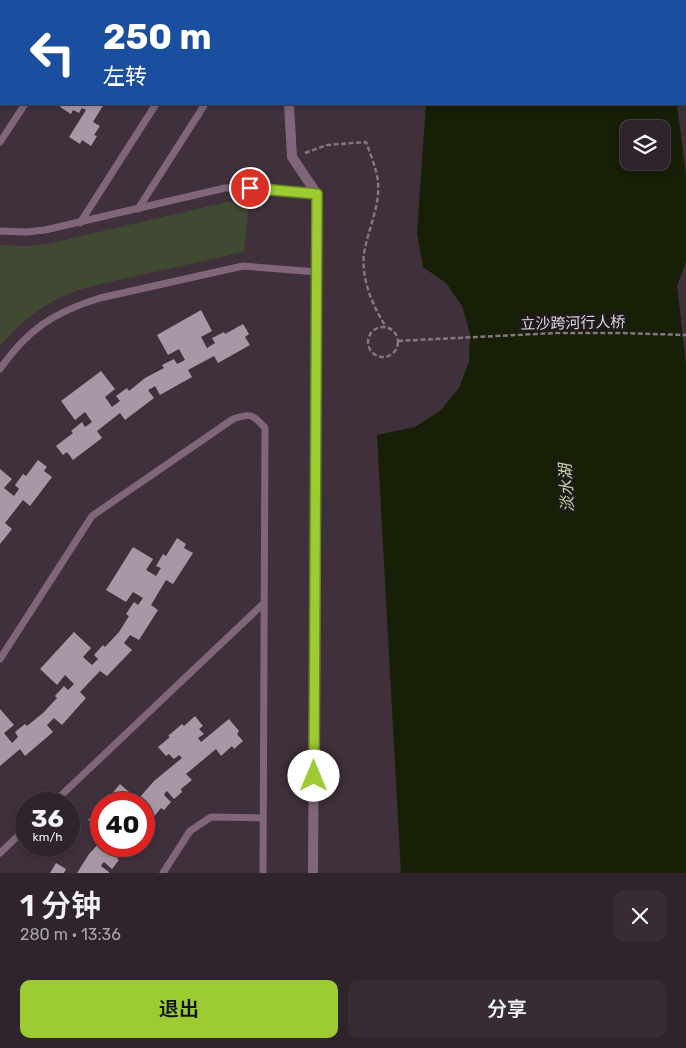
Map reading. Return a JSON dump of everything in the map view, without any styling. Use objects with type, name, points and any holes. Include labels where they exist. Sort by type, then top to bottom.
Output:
[{"type":"street","points":[[289,105],[292,157],[317,194],[314,873]]},
{"type":"lane","points":[[0,142],[24,105]]},
{"type":"lane","points":[[80,223],[155,105]]},
{"type":"lane","points":[[138,209],[204,105]]},
{"type":"lane","points":[[0,231],[26,232],[45,230],[225,188],[250,188],[317,194]]},
{"type":"lane","points":[[0,369],[22,341],[39,326],[58,314],[100,298],[243,266],[317,272]]},
{"type":"lane","points":[[0,659],[92,516],[233,419],[245,415],[257,418],[265,428],[263,873]]},
{"type":"lane","points":[[65,792],[264,603]]},
{"type":"lane","points":[[163,873],[190,831],[211,817],[263,818]]},
{"type":"lane","points":[[0,853],[15,839]]},
{"type":"path","points":[[292,157],[327,145],[366,142],[377,174],[378,194],[364,254],[363,272],[378,315],[386,327],[394,332],[398,341],[398,346],[392,354],[382,357],[372,354],[368,345],[369,335],[376,328],[386,327]]},
{"type":"path","name":"立沙跨河行人桥","points":[[398,341],[556,334],[686,335]]},
{"type":"shaded area","points":[[227,202],[249,202],[244,252],[96,285],[62,296],[33,314],[0,346],[0,245],[26,246],[47,244]]},
{"type":"water","name":"淡水湖","points":[[426,105],[677,105],[686,176],[686,262],[677,286],[686,364],[686,873],[401,873],[377,435],[415,427],[441,410],[459,388],[469,362],[470,333],[462,306],[446,283],[423,267],[417,233]]},
{"type":"building","points":[[61,105],[103,105],[93,122],[100,126],[94,135],[97,136],[91,146],[82,140],[80,144],[69,137],[86,110],[82,108],[79,113],[73,110],[71,114],[60,107]]},
{"type":"building","points":[[201,310],[212,331],[201,337],[207,348],[215,343],[212,338],[224,332],[225,334],[243,324],[249,334],[245,337],[250,345],[218,363],[214,356],[188,370],[192,377],[160,395],[155,386],[148,390],[154,398],[125,420],[120,413],[97,431],[102,438],[73,460],[67,452],[63,455],[56,446],[73,433],[71,431],[82,422],[85,427],[92,422],[85,412],[75,420],[61,401],[101,371],[115,389],[105,397],[112,407],[120,401],[116,396],[127,388],[129,391],[145,378],[164,368],[162,365],[174,359],[177,364],[185,360],[179,349],[168,355],[157,335]]},
{"type":"building","points":[[38,460],[47,467],[44,471],[52,477],[30,506],[23,500],[5,523],[12,529],[0,544],[0,469],[12,479],[4,488],[14,496],[19,489],[15,485],[23,474],[26,476]]},
{"type":"building","points":[[177,538],[186,544],[184,548],[193,553],[173,584],[166,580],[151,605],[158,610],[139,640],[130,635],[124,643],[132,650],[107,676],[100,671],[80,692],[86,698],[62,725],[54,718],[47,725],[53,732],[25,756],[20,749],[0,766],[0,709],[14,725],[4,733],[12,743],[18,737],[15,732],[25,724],[27,726],[43,713],[57,698],[55,696],[64,686],[68,690],[74,684],[65,675],[57,685],[40,669],[74,632],[91,648],[83,657],[92,665],[98,659],[94,655],[103,645],[105,647],[119,632],[129,616],[126,614],[134,602],[138,605],[143,598],[133,592],[126,602],[106,590],[133,547],[153,559],[146,570],[156,576],[161,568],[156,566],[163,554],[166,556]]},
{"type":"building","points":[[195,716],[203,726],[199,729],[204,734],[198,738],[201,742],[229,719],[239,731],[237,734],[243,741],[234,749],[232,746],[221,756],[216,749],[186,774],[192,780],[181,789],[182,792],[174,799],[167,791],[164,795],[171,802],[164,810],[161,808],[155,815],[155,792],[144,792],[154,781],[182,758],[179,755],[174,759],[169,754],[166,756],[158,747],[182,724],[184,726]]},
{"type":"building","points":[[120,784],[129,792],[113,792]]},
{"type":"building","points":[[89,854],[90,857],[119,857],[117,859],[119,860],[112,869],[104,862],[102,864],[101,866],[109,873],[77,873]]},
{"type":"building","points":[[56,863],[66,869],[64,873],[50,873]]},
{"type":"route","points":[[250,188],[317,194],[314,776]]}]
